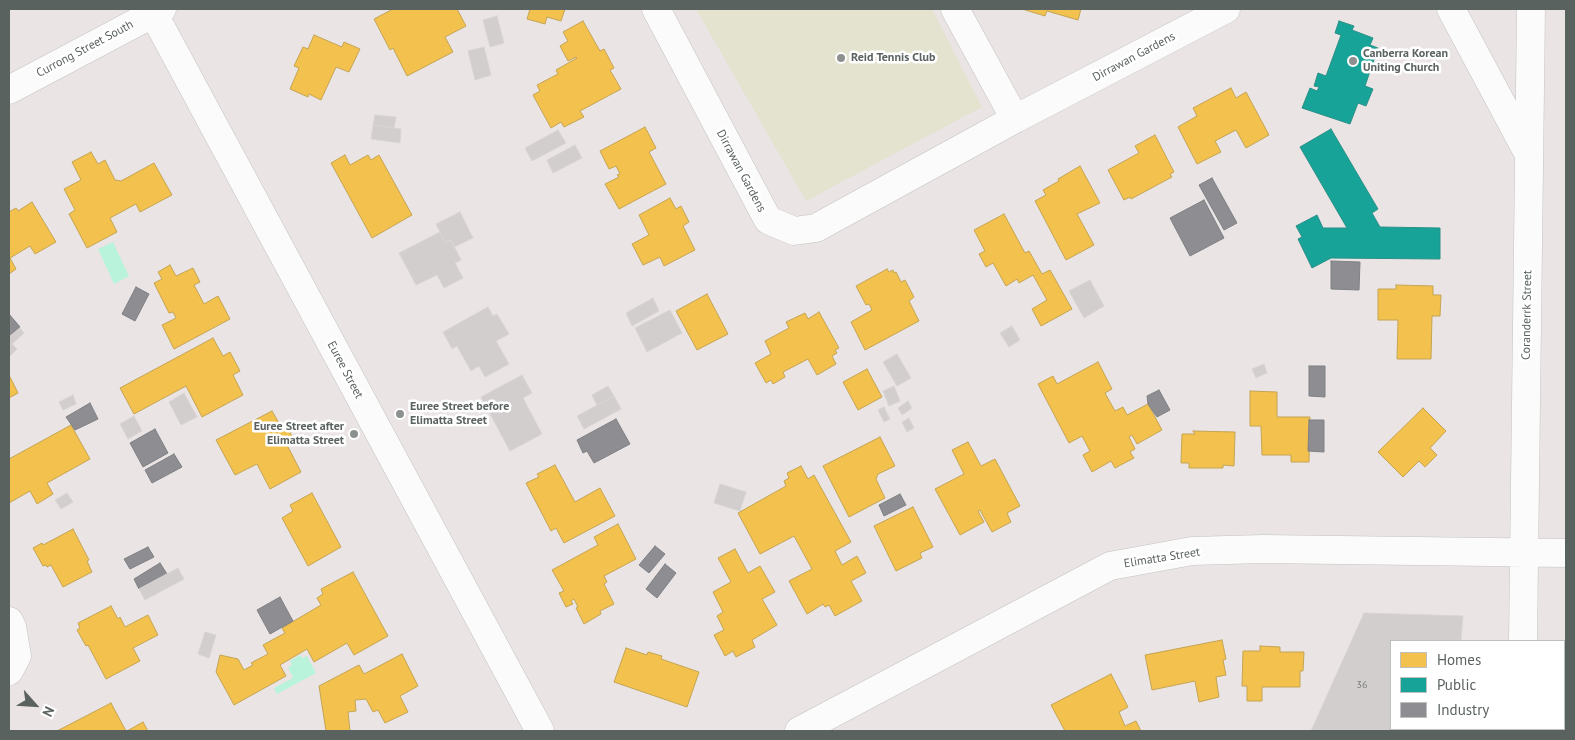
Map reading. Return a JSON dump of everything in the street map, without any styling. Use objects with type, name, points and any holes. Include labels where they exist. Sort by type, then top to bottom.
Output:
[{"type":"street","name":"Dirrawan Gardens","points":[[656,9],[768,220],[794,230],[816,228],[1015,119],[1226,9]]},
{"type":"street","points":[[955,9],[1015,119]]},
{"type":"street","name":"Coranderrk Street","points":[[1451,9],[1529,156],[1523,640]]},
{"type":"street","points":[[1529,156],[1531,9]]},
{"type":"street","name":"Currong Street South","points":[[9,90],[155,10]]},
{"type":"street","name":"Euree Street","points":[[155,10],[540,731]]},
{"type":"street","name":"Elimatta Street","points":[[799,731],[1110,566],[1192,551],[1263,549],[1566,553]]},
{"type":"street","points":[[9,620],[17,656],[9,671]]},
{"type":"shaded area","name":"Reid Tennis Club","points":[[696,9],[932,9],[982,107],[806,201]]},
{"type":"shaded area","points":[[113,242],[129,276],[114,284],[98,249]]},
{"type":"shaded area","points":[[300,655],[302,658],[307,656],[316,673],[277,694],[274,688],[293,678],[288,667],[292,665],[290,661]]},
{"type":"building: Homes","points":[[393,9],[457,9],[466,26],[445,37],[453,52],[407,76],[393,48],[390,50],[374,19]]},
{"type":"building: Homes","points":[[530,9],[565,9],[561,21],[547,17],[545,24],[527,19]]},
{"type":"building: Homes","points":[[1022,9],[1081,9],[1078,20],[1047,11],[1045,16]]},
{"type":"building: Homes","points":[[583,21],[600,51],[604,49],[614,68],[610,70],[621,89],[580,111],[584,117],[564,127],[561,122],[551,128],[533,95],[540,91],[537,85],[558,74],[556,70],[577,58],[568,61],[560,46],[568,41],[563,32]]},
{"type":"building: Homes","points":[[314,35],[342,47],[344,42],[360,49],[349,72],[336,67],[321,100],[309,94],[308,97],[290,89],[299,68],[294,66],[303,47],[308,49]]},
{"type":"building: Homes","points":[[1231,88],[1236,98],[1246,92],[1269,135],[1246,148],[1236,130],[1215,141],[1221,152],[1197,164],[1178,127],[1197,116],[1193,108]]},
{"type":"building: Homes","points":[[645,127],[656,148],[649,152],[666,184],[619,209],[605,184],[619,177],[617,175],[620,174],[616,166],[609,169],[600,151]]},
{"type":"building: Homes","points":[[1155,135],[1174,172],[1170,174],[1172,177],[1131,199],[1130,197],[1124,200],[1108,170],[1139,153],[1135,146]]},
{"type":"building: Homes","points":[[91,152],[98,164],[105,160],[115,180],[121,181],[154,163],[172,195],[140,212],[136,204],[110,218],[117,232],[87,248],[69,214],[75,210],[64,189],[81,180],[72,162]]},
{"type":"building: Homes","points":[[345,155],[350,165],[368,155],[371,160],[379,155],[412,215],[372,238],[331,163]]},
{"type":"building: Homes","points":[[1080,166],[1100,203],[1077,214],[1094,245],[1066,260],[1035,201],[1046,195],[1043,190]]},
{"type":"building: Homes","points":[[670,198],[676,209],[681,206],[689,222],[683,226],[695,250],[664,266],[660,257],[643,265],[632,244],[649,235],[639,215]]},
{"type":"building: Homes","points":[[32,202],[56,242],[35,254],[30,246],[10,258],[16,269],[9,274],[9,212],[16,208],[18,211]]},
{"type":"building: Homes","points":[[1004,214],[1025,253],[1029,251],[1042,274],[1050,270],[1072,309],[1041,326],[1032,309],[1047,300],[1033,275],[1019,283],[1017,279],[1006,286],[993,263],[986,267],[979,254],[985,251],[974,230]]},
{"type":"building: Homes","points":[[170,265],[176,276],[193,268],[200,282],[194,285],[204,304],[218,296],[230,319],[174,349],[162,325],[176,318],[173,312],[169,313],[154,283],[162,279],[158,272]]},
{"type":"building: Homes","points":[[887,269],[889,272],[893,270],[894,273],[896,272],[901,282],[905,280],[914,297],[909,301],[919,321],[865,350],[851,322],[872,310],[869,304],[866,305],[856,286]]},
{"type":"building: Homes","points":[[1396,285],[1433,286],[1433,295],[1441,295],[1440,316],[1432,316],[1431,359],[1397,359],[1398,320],[1378,320],[1378,289],[1396,289]]},
{"type":"building: Homes","points":[[707,294],[728,334],[697,350],[676,311]]},
{"type":"building: Homes","points":[[819,312],[839,348],[835,350],[837,353],[832,356],[836,364],[817,375],[808,359],[783,372],[785,377],[773,384],[771,380],[766,383],[755,363],[771,354],[765,341],[789,328],[786,322],[805,313],[808,319]]},
{"type":"building: Homes","points":[[213,338],[223,356],[230,352],[240,371],[233,375],[243,395],[202,417],[186,386],[134,414],[120,388]]},
{"type":"building: Homes","points":[[1098,362],[1112,389],[1105,393],[1115,411],[1123,407],[1127,415],[1148,404],[1162,430],[1137,444],[1132,435],[1129,437],[1135,449],[1130,452],[1134,458],[1115,468],[1111,461],[1092,472],[1083,455],[1090,451],[1082,436],[1069,443],[1038,384],[1053,376],[1057,384]]},
{"type":"building: Homes","points":[[867,369],[882,397],[858,410],[843,382]]},
{"type":"building: Homes","points":[[9,375],[18,393],[9,398]]},
{"type":"building: Homes","points":[[1250,391],[1277,392],[1277,417],[1310,417],[1309,462],[1291,462],[1291,455],[1262,455],[1261,426],[1250,426]]},
{"type":"building: Homes","points":[[1423,408],[1446,431],[1430,448],[1437,455],[1425,467],[1419,461],[1403,477],[1378,452]]},
{"type":"building: Homes","points":[[272,411],[283,430],[288,428],[294,441],[287,445],[301,472],[270,489],[257,464],[235,475],[216,440]]},
{"type":"building: Homes","points":[[71,425],[90,459],[47,483],[53,494],[37,504],[30,491],[9,503],[9,459]]},
{"type":"building: Homes","points":[[1193,431],[1235,432],[1234,466],[1223,465],[1223,468],[1189,468],[1189,463],[1181,463],[1182,434],[1195,434]]},
{"type":"building: Homes","points":[[880,437],[895,466],[878,474],[876,479],[885,498],[849,517],[823,466]]},
{"type":"building: Homes","points":[[968,442],[981,466],[995,459],[1020,506],[1007,513],[1011,522],[992,532],[980,510],[978,511],[984,522],[960,535],[935,489],[964,474],[952,450]]},
{"type":"building: Homes","points":[[555,465],[575,502],[600,488],[615,516],[564,543],[556,528],[551,531],[526,483],[539,477],[537,474]]},
{"type":"building: Homes","points":[[801,466],[808,479],[814,475],[851,542],[835,551],[842,565],[857,556],[866,573],[851,581],[862,601],[835,616],[829,605],[825,607],[823,604],[807,614],[789,581],[812,569],[794,536],[760,554],[738,513],[786,486],[784,481],[789,478],[787,473]]},
{"type":"building: Homes","points":[[312,493],[341,547],[308,566],[282,518],[293,511],[290,505]]},
{"type":"building: Homes","points":[[913,507],[933,547],[920,553],[922,558],[896,571],[874,526]]},
{"type":"building: Homes","points":[[618,524],[636,559],[604,576],[607,582],[604,584],[614,604],[600,611],[601,614],[584,624],[574,599],[571,601],[573,604],[566,607],[559,593],[564,591],[552,570],[598,545],[594,537]]},
{"type":"building: Homes","points":[[73,529],[89,560],[87,561],[92,572],[63,587],[51,565],[43,566],[33,548],[42,543],[43,545]]},
{"type":"building: Homes","points":[[735,549],[748,573],[760,566],[775,592],[762,599],[777,625],[752,640],[755,647],[736,657],[733,651],[725,656],[714,635],[724,630],[717,616],[723,612],[713,592],[731,582],[718,558]]},
{"type":"building: Homes","points":[[353,572],[388,636],[354,655],[347,643],[314,662],[307,649],[280,665],[286,676],[234,705],[216,672],[220,655],[238,659],[244,670],[253,665],[251,663],[268,654],[263,645],[285,633],[282,628],[321,605],[317,598],[323,594],[321,589]]},
{"type":"building: Homes","points":[[111,606],[125,627],[148,615],[158,635],[133,648],[140,661],[106,679],[88,645],[86,646],[77,630],[80,628],[78,623]]},
{"type":"building: Homes","points":[[1222,640],[1226,659],[1223,660],[1226,675],[1216,677],[1219,697],[1199,702],[1195,681],[1152,690],[1145,655]]},
{"type":"building: Homes","points":[[1260,646],[1280,647],[1280,652],[1304,652],[1303,671],[1300,671],[1300,687],[1262,687],[1262,701],[1247,701],[1247,686],[1242,686],[1243,651],[1260,651]]},
{"type":"building: Homes","points":[[626,648],[647,655],[648,652],[662,656],[661,659],[699,672],[687,707],[614,682]]},
{"type":"building: Homes","points":[[402,654],[418,686],[400,696],[408,712],[385,723],[378,710],[373,712],[366,699],[355,700],[356,711],[348,712],[350,731],[326,731],[319,686],[359,665],[364,674]]},
{"type":"building: Homes","points":[[1111,674],[1128,707],[1119,712],[1125,726],[1136,721],[1141,731],[1065,731],[1051,705]]},
{"type":"building: Homes","points":[[111,703],[126,731],[57,731]]},
{"type":"building: Homes","points":[[143,722],[148,731],[127,731]]},
{"type":"building: Public","name":"Canberra Korean Uniting Church","points":[[1339,21],[1354,26],[1352,30],[1373,38],[1370,45],[1378,48],[1365,86],[1373,89],[1366,106],[1358,103],[1350,124],[1302,108],[1310,88],[1317,91],[1319,87],[1314,86],[1318,73],[1326,76],[1341,35],[1335,33]]},
{"type":"building: Public","points":[[1331,129],[1378,209],[1372,213],[1380,227],[1440,228],[1440,259],[1331,258],[1312,268],[1298,239],[1302,237],[1296,226],[1317,215],[1323,228],[1347,228],[1300,147]]},
{"type":"building: Industry","points":[[1212,178],[1237,223],[1224,230],[1199,185]]},
{"type":"building: Industry","points":[[1204,200],[1224,238],[1190,256],[1170,218]]},
{"type":"building: Industry","points":[[1331,261],[1360,262],[1359,290],[1331,289]]},
{"type":"building: Industry","points":[[136,287],[149,294],[135,321],[122,314]]},
{"type":"building: Industry","points":[[9,314],[20,327],[9,337]]},
{"type":"building: Industry","points":[[1309,366],[1325,366],[1325,397],[1309,396]]},
{"type":"building: Industry","points":[[1159,390],[1170,410],[1157,417],[1148,404],[1147,396]]},
{"type":"building: Industry","points":[[90,403],[98,419],[75,430],[66,417]]},
{"type":"building: Industry","points":[[616,419],[630,444],[594,463],[587,451],[583,453],[577,440]]},
{"type":"building: Industry","points":[[1309,420],[1324,420],[1324,452],[1308,451]]},
{"type":"building: Industry","points":[[155,429],[168,453],[143,467],[130,443]]},
{"type":"building: Industry","points":[[174,454],[182,467],[152,483],[145,470]]},
{"type":"building: Industry","points":[[900,494],[906,505],[884,516],[879,505]]},
{"type":"building: Industry","points":[[655,546],[665,554],[649,573],[639,565]]},
{"type":"building: Industry","points":[[148,547],[154,557],[130,569],[124,559]]},
{"type":"building: Industry","points":[[160,563],[167,574],[139,589],[134,579]]},
{"type":"building: Industry","points":[[665,564],[676,573],[657,598],[646,589]]},
{"type":"building: Industry","points":[[280,597],[293,621],[270,634],[257,610]]},
{"type":"building: Other","points":[[497,16],[504,43],[490,47],[483,20]]},
{"type":"building: Other","points":[[484,47],[491,75],[475,80],[468,51]]},
{"type":"building: Other","points":[[375,115],[396,117],[394,128],[373,125]]},
{"type":"building: Other","points":[[373,125],[401,129],[400,143],[371,139]]},
{"type":"building: Other","points":[[558,130],[566,143],[532,161],[525,148]]},
{"type":"building: Other","points":[[575,145],[582,158],[553,173],[547,160]]},
{"type":"building: Other","points":[[460,212],[473,238],[454,247],[451,240],[445,242],[436,224]]},
{"type":"building: Other","points":[[440,232],[445,242],[451,240],[461,260],[455,263],[463,278],[444,288],[437,275],[416,285],[399,253]]},
{"type":"building: Other","points":[[1090,280],[1104,306],[1084,318],[1069,291]]},
{"type":"building: Other","points":[[653,298],[659,311],[632,326],[626,313]]},
{"type":"building: Other","points":[[488,307],[493,316],[497,314],[509,334],[496,341],[509,364],[485,377],[479,366],[471,371],[457,346],[452,349],[443,332]]},
{"type":"building: Other","points":[[670,310],[682,333],[647,352],[635,328]]},
{"type":"building: Other","points":[[1012,326],[1020,340],[1009,347],[1000,333]]},
{"type":"building: Other","points":[[20,328],[24,333],[12,344],[17,349],[9,357],[9,337]]},
{"type":"building: Other","points":[[897,354],[911,378],[897,386],[883,362]]},
{"type":"building: Other","points":[[1264,364],[1267,373],[1256,378],[1252,369]]},
{"type":"building: Other","points":[[522,375],[532,393],[523,398],[542,434],[510,451],[481,397]]},
{"type":"building: Other","points":[[608,386],[614,396],[597,405],[592,395]]},
{"type":"building: Other","points":[[894,386],[900,401],[889,406],[883,391]]},
{"type":"building: Other","points":[[184,393],[197,417],[181,425],[169,402]]},
{"type":"building: Other","points":[[73,395],[76,404],[63,410],[59,402]]},
{"type":"building: Other","points":[[614,396],[621,409],[584,429],[577,416]]},
{"type":"building: Other","points":[[908,401],[912,408],[902,415],[898,408]]},
{"type":"building: Other","points":[[884,407],[890,419],[884,422],[878,410]]},
{"type":"building: Other","points":[[134,416],[142,431],[128,439],[120,424]]},
{"type":"building: Other","points":[[909,418],[914,428],[907,432],[902,422]]},
{"type":"building: Other","points":[[720,484],[746,492],[740,511],[714,503]]},
{"type":"building: Other","points":[[67,493],[73,502],[61,509],[55,500]]},
{"type":"building: Other","points":[[178,568],[184,579],[145,600],[139,589]]},
{"type":"building: Other","points":[[1364,613],[1463,616],[1461,640],[1390,640],[1390,730],[1457,731],[1311,731]]},
{"type":"building: Other","points":[[205,632],[216,635],[209,658],[198,654]]},
{"type":"place","name":"Reid Tennis Club","points":[[841,58]]},
{"type":"place","name":"Canberra Korean Uniting Church","points":[[1353,61]]},
{"type":"place","name":"Euree Street before Elimatta Street","points":[[400,414]]},
{"type":"place","name":"Euree Street after Elimatta Street","points":[[354,434]]}]
